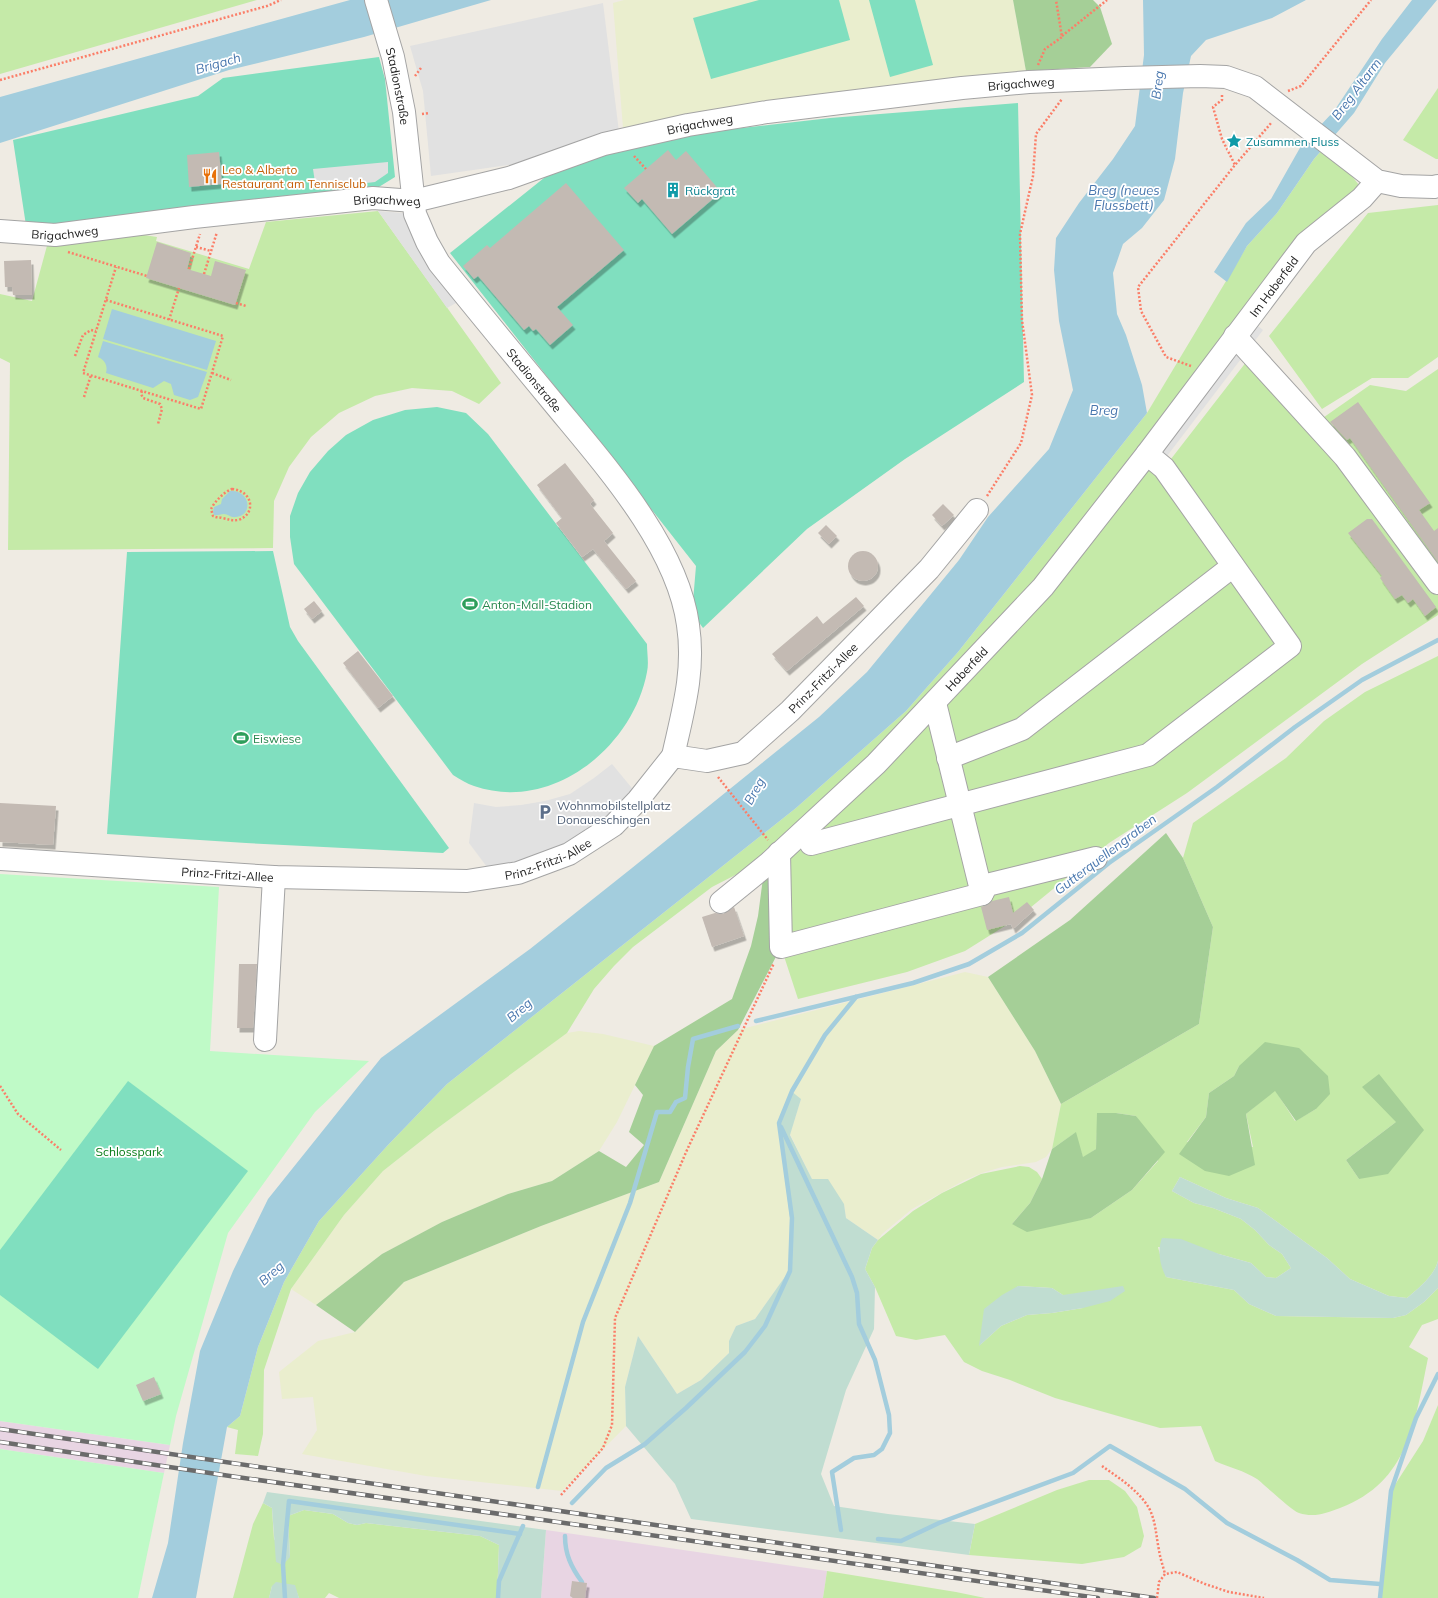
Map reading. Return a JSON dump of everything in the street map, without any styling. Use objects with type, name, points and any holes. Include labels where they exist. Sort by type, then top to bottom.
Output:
[{"type":"street","name":"Stadionstraße","points":[[376,0],[393,58],[404,112],[415,214],[427,242],[439,263],[613,474],[648,525],[667,560],[680,592],[688,624],[691,656],[687,695],[673,756]]},
{"type":"street","name":"Brigachweg","points":[[0,231],[55,235],[194,217],[374,198],[414,201],[509,178],[604,144],[688,125],[767,112],[845,102],[1029,82],[1125,78],[1204,76],[1226,77],[1285,99],[1356,166],[1377,181]]},
{"type":"street","name":"Im Haberfeld","points":[[1147,454],[1306,243],[1362,198],[1377,181]]},
{"type":"street","points":[[1377,181],[1401,186],[1438,186]]},
{"type":"street","points":[[1235,336],[1345,457],[1438,583]]},
{"type":"street","points":[[812,844],[1148,755],[1290,646],[1164,468],[1147,454]]},
{"type":"street","name":"Haberfeld","points":[[721,902],[769,863],[876,764],[935,703],[1043,588],[1147,454]]},
{"type":"street","name":"Prinz-Fritzi-Allee","points":[[0,859],[274,877],[468,881],[518,873],[569,854],[614,825],[638,800],[673,756],[707,761],[743,753],[790,711],[929,569],[977,510]]},
{"type":"street","points":[[948,758],[1022,729],[1233,566]]},
{"type":"street","points":[[935,703],[982,894]]},
{"type":"street","points":[[776,856],[781,947],[982,894],[987,885],[1096,858]]},
{"type":"street","points":[[265,1040],[274,877]]},
{"type":"path","points":[[0,80],[266,6],[281,0]]},
{"type":"path","points":[[1056,0],[1062,37]]},
{"type":"path","points":[[1029,82],[1045,49],[1107,0]]},
{"type":"path","points":[[1209,372],[1166,357],[1141,311],[1138,287],[1235,165],[1285,99],[1301,86],[1371,0]]},
{"type":"path","points":[[1204,76],[1222,95],[1222,100],[1213,107],[1222,139],[1235,165]]},
{"type":"path","points":[[977,510],[1021,444],[1032,395],[1022,320],[1020,234],[1033,176],[1036,134],[1075,80]]},
{"type":"path","points":[[204,274],[218,229]]},
{"type":"path","points":[[189,269],[201,231]]},
{"type":"path","points":[[196,247],[211,251]]},
{"type":"path","points":[[66,251],[147,276]]},
{"type":"path","points":[[106,300],[223,336],[201,409],[83,373],[116,267]]},
{"type":"path","points":[[169,320],[179,288]]},
{"type":"path","points":[[236,303],[246,306]]},
{"type":"path","points":[[75,356],[83,335],[91,330],[96,331]]},
{"type":"path","points":[[212,373],[231,380]]},
{"type":"path","points":[[84,397],[91,375]]},
{"type":"path","points":[[142,391],[141,394],[143,398],[160,404],[162,409],[158,424]]},
{"type":"path","points":[[232,489],[240,490],[246,494],[250,502],[250,506],[245,516],[238,520],[230,520],[221,517],[213,516],[211,509],[224,492],[232,489]]},
{"type":"path","points":[[719,778],[776,856]]},
{"type":"path","points":[[561,1495],[603,1448],[610,1431],[612,1425],[615,1318],[687,1150],[781,947]]},
{"type":"path","points":[[0,1086],[18,1114],[61,1150]]},
{"type":"path","points":[[1102,1466],[1124,1482],[1142,1499],[1150,1510],[1165,1574]]},
{"type":"path","points":[[1157,1598],[1159,1582],[1165,1574],[1177,1572],[1229,1592],[1264,1598]]},
{"type":"shaded area","points":[[603,3],[619,132],[536,161],[431,176],[423,91],[410,46]]},
{"type":"shaded area","points":[[388,162],[388,173],[375,182],[316,189],[313,169]]},
{"type":"shaded area","points":[[378,211],[415,214],[467,297],[447,308]]},
{"type":"shaded area","points":[[1254,323],[1263,330],[1164,460],[1154,453]]},
{"type":"shaded area","name":"Wohnmobilstellplatz Donaueschingen","points":[[612,764],[636,793],[610,818],[568,847],[490,871],[469,843],[474,803],[496,807],[521,805],[545,801],[570,794]]},
{"type":"shaded area","points":[[0,1421],[170,1445],[164,1473],[0,1449]]},
{"type":"shaded area","points":[[546,1530],[827,1571],[823,1598],[541,1598]]},
{"type":"green space","points":[[0,0],[257,0],[0,74]]},
{"type":"green space","points":[[624,0],[1013,0],[1027,77],[865,92],[623,128],[613,3]]},
{"type":"green space","points":[[759,0],[839,0],[850,40],[711,79],[693,18]]},
{"type":"green space","points":[[869,0],[915,0],[933,65],[890,77]]},
{"type":"green space","points":[[1013,0],[1093,0],[1100,7],[1112,44],[1090,67],[1026,71]]},
{"type":"green space","points":[[379,57],[385,79],[395,177],[374,190],[27,232],[13,140],[198,96],[223,78]]},
{"type":"green space","points":[[1438,88],[1438,159],[1436,159],[1403,140]]},
{"type":"green space","points":[[1018,103],[1024,382],[905,459],[807,529],[703,628],[692,613],[696,566],[450,253],[559,166],[697,133],[830,118]]},
{"type":"green space","points":[[1322,150],[1351,175],[1359,185],[1362,198],[1306,243],[1147,454],[1164,468],[1257,348],[1317,422],[1370,385],[1406,391],[1438,369],[1438,615],[1362,664],[1187,793],[1109,843],[1019,917],[965,951],[907,972],[798,999],[781,947],[778,853],[712,887],[633,947],[614,966],[594,989],[567,1033],[435,1130],[383,1171],[344,1215],[291,1289],[264,1370],[263,1434],[258,1456],[235,1454],[238,1430],[227,1427],[240,1416],[258,1347],[284,1282],[319,1221],[388,1145],[447,1084],[796,808],[906,711],[958,652],[1147,413],[1247,246],[1277,213],[1314,159]]},
{"type":"green space","points":[[1438,205],[1438,357],[1408,378],[1372,378],[1322,409],[1269,336],[1368,213]]},
{"type":"green space","points":[[378,211],[501,383],[479,404],[452,391],[412,388],[375,396],[339,413],[311,437],[289,467],[274,501],[273,548],[8,550],[10,363],[0,358],[0,294],[32,301],[48,242],[131,233],[157,237],[156,241],[249,269],[266,222]]},
{"type":"green space","name":"Anton-Mall-Stadion","points":[[437,407],[466,413],[488,434],[647,644],[647,672],[639,700],[625,725],[607,748],[584,767],[559,782],[532,790],[503,792],[471,785],[453,775],[294,564],[290,537],[290,516],[298,493],[310,472],[328,451],[346,435],[373,420],[405,410]]},
{"type":"green space","name":"Eiswiese","points":[[273,551],[290,627],[298,641],[449,848],[443,853],[107,834],[127,552]]},
{"type":"green space","points":[[1438,656],[1438,1261],[1433,1272],[1426,1281],[1407,1298],[1389,1296],[1350,1279],[1327,1258],[1258,1208],[1226,1198],[1180,1177],[1172,1191],[1194,1203],[1213,1208],[1241,1219],[1255,1230],[1269,1245],[1282,1254],[1291,1268],[1276,1278],[1266,1277],[1251,1263],[1219,1254],[1158,1247],[1166,1277],[1234,1290],[1249,1304],[1276,1316],[1393,1318],[1406,1315],[1424,1302],[1438,1288],[1438,1319],[1422,1325],[1409,1347],[1428,1358],[1413,1426],[1405,1447],[1395,1466],[1381,1482],[1363,1497],[1330,1512],[1310,1515],[1295,1511],[1252,1476],[1215,1461],[1201,1426],[1160,1428],[1055,1398],[1010,1380],[982,1371],[964,1362],[945,1335],[916,1340],[896,1336],[875,1287],[865,1269],[872,1248],[878,1240],[913,1211],[942,1193],[981,1174],[1020,1166],[1029,1167],[1037,1172],[1042,1179],[1030,1203],[1012,1224],[1091,1218],[1132,1190],[1158,1161],[1136,1116],[1116,1113],[1098,1113],[1096,1149],[1083,1158],[1075,1133],[1052,1149],[1061,1104],[1199,1024],[1213,927],[1183,858],[1193,823],[1286,758],[1324,721],[1365,692]],"holes":[[[1239,1066],[1316,1109],[1295,1121],[1275,1090],[1246,1114],[1253,1147],[1187,1142],[1206,1117],[1209,1093],[1234,1076]],[[1396,1122],[1359,1179],[1346,1160]],[[1018,1286],[1052,1288],[1083,1308],[1027,1315],[1001,1326],[980,1345]]]},
{"type":"green space","points":[[1166,833],[1183,858],[1213,927],[1199,1024],[1061,1104],[1035,1051],[988,977],[1070,920]]},
{"type":"green space","points":[[778,872],[781,947],[738,1030],[716,1051],[659,1182],[541,1226],[404,1282],[355,1332],[316,1305],[382,1254],[442,1222],[508,1194],[552,1181],[599,1151],[626,1167],[644,1145],[629,1132],[643,1095],[635,1085],[654,1046],[732,999],[751,946],[758,916],[763,878]]},
{"type":"green space","name":"Schlosspark","points":[[0,874],[219,887],[210,1051],[369,1061],[315,1112],[228,1233],[176,1416],[170,1445],[0,1421]]},
{"type":"green space","points":[[965,972],[988,977],[1035,1051],[1061,1104],[1052,1149],[1046,1157],[1036,1162],[1002,1167],[965,1180],[912,1209],[882,1234],[878,1240],[846,1218],[844,1204],[812,1179],[790,1134],[801,1099],[778,1124],[790,1218],[789,1271],[755,1319],[736,1326],[729,1341],[729,1353],[701,1380],[677,1394],[638,1336],[625,1387],[626,1426],[562,1491],[426,1476],[302,1454],[317,1430],[313,1397],[282,1399],[279,1372],[318,1341],[355,1332],[404,1282],[541,1226],[659,1182],[716,1051],[738,1030]]},
{"type":"green space","points":[[579,1031],[603,1034],[654,1046],[617,1122],[599,1151],[552,1181],[508,1194],[442,1222],[382,1254],[316,1305],[291,1289],[344,1215],[383,1171],[435,1130],[557,1040],[567,1033]]},
{"type":"green space","points":[[1265,1042],[1299,1048],[1328,1076],[1330,1094],[1316,1109],[1296,1121],[1275,1091],[1246,1114],[1255,1165],[1229,1176],[1205,1171],[1179,1154],[1206,1117],[1209,1093],[1234,1076],[1239,1066]]},
{"type":"green space","points":[[1379,1074],[1424,1130],[1388,1174],[1359,1179],[1346,1160],[1396,1122],[1362,1087]]},
{"type":"green space","points":[[128,1081],[248,1171],[98,1369],[0,1295],[0,1250]]},
{"type":"green space","points":[[791,1091],[801,1099],[790,1135],[812,1179],[828,1179],[844,1204],[846,1218],[878,1240],[872,1248],[865,1269],[875,1287],[874,1329],[846,1390],[821,1474],[834,1506],[975,1524],[969,1555],[691,1519],[675,1484],[626,1426],[625,1387],[638,1336],[677,1394],[701,1380],[729,1353],[729,1341],[736,1326],[755,1319],[789,1271],[790,1218],[778,1124]]},
{"type":"green space","points":[[1097,1113],[1116,1113],[1136,1116],[1165,1152],[1132,1190],[1091,1218],[1027,1232],[1012,1224],[1030,1203],[1042,1179],[1052,1149],[1076,1132],[1083,1157],[1096,1149]]},
{"type":"green space","points":[[1180,1177],[1226,1198],[1258,1208],[1327,1258],[1350,1279],[1389,1296],[1407,1298],[1430,1277],[1438,1261],[1438,1288],[1424,1302],[1406,1315],[1393,1318],[1276,1316],[1249,1304],[1234,1290],[1166,1277],[1160,1258],[1160,1243],[1162,1238],[1181,1239],[1219,1254],[1251,1263],[1266,1277],[1276,1278],[1291,1268],[1282,1254],[1269,1245],[1255,1230],[1241,1219],[1213,1208],[1194,1203],[1172,1191]]},
{"type":"green space","points":[[1018,1286],[1052,1288],[1063,1295],[1123,1286],[1125,1291],[1110,1301],[1083,1308],[1027,1315],[1001,1326],[979,1346],[984,1309],[1002,1295]]},
{"type":"green space","points":[[1438,1405],[1438,1598],[1380,1598],[1391,1491],[1423,1441]]},
{"type":"green space","points":[[0,1449],[164,1473],[138,1598],[0,1598]]},
{"type":"green space","points":[[1089,1480],[1109,1480],[1125,1491],[1137,1507],[1144,1536],[1141,1547],[1124,1557],[1082,1564],[969,1555],[975,1524],[1057,1490]]},
{"type":"green space","points":[[267,1492],[546,1530],[541,1598],[497,1598],[499,1545],[480,1536],[366,1523],[357,1525],[348,1523],[333,1514],[304,1510],[288,1516],[290,1557],[283,1565],[276,1562],[272,1508],[263,1503]]},
{"type":"green space","points":[[263,1503],[272,1508],[274,1539],[290,1557],[288,1516],[304,1510],[333,1514],[348,1523],[357,1525],[366,1523],[480,1536],[499,1545],[497,1598],[339,1598],[329,1593],[325,1598],[299,1598],[294,1585],[272,1586],[269,1598],[233,1598],[253,1524]]},
{"type":"green space","points":[[827,1571],[956,1592],[985,1598],[823,1598]]},
{"type":"green space","points":[[276,1582],[295,1585],[299,1598],[269,1598],[272,1586]]},
{"type":"water","name":"Brigach","points":[[350,0],[491,0],[364,37],[229,70],[0,143],[0,97]]},
{"type":"water","name":"Breg","points":[[1143,0],[1306,0],[1272,18],[1206,40],[1191,56],[1183,93],[1175,159],[1164,200],[1142,228],[1123,244],[1113,273],[1117,314],[1126,335],[1142,385],[1147,413],[958,652],[906,711],[796,808],[447,1084],[388,1145],[319,1221],[284,1282],[258,1347],[240,1416],[227,1427],[196,1598],[152,1598],[168,1543],[183,1443],[200,1351],[233,1271],[268,1199],[381,1058],[530,949],[632,868],[819,717],[867,672],[959,560],[988,517],[1049,449],[1073,390],[1059,321],[1054,270],[1056,238],[1079,203],[1113,159],[1135,126],[1144,55]]},
{"type":"water","name":"Breg Altarm","points":[[1412,0],[1437,0],[1385,63],[1354,113],[1314,159],[1277,213],[1247,246],[1227,282],[1214,272],[1246,223],[1271,199],[1301,146],[1334,111],[1382,39]]},
{"type":"water","points":[[112,309],[216,341],[207,370],[103,339]]},
{"type":"water","points":[[103,341],[207,372],[198,397],[190,400],[174,395],[171,384],[164,381],[153,388],[106,373],[107,368],[105,364],[98,357]]},
{"type":"water","points":[[230,491],[237,491],[245,498],[247,507],[245,512],[236,517],[224,514],[214,515],[214,507],[221,504],[222,499]]},
{"type":"building","name":"Rückgrat","points":[[668,150],[676,160],[686,151],[721,192],[672,234],[642,199],[638,203],[624,188]]},
{"type":"building","points":[[219,152],[222,184],[189,187],[187,155]]},
{"type":"building","points":[[566,183],[624,250],[557,307],[573,325],[550,345],[536,329],[533,331],[529,326],[524,330],[478,276],[474,279],[463,266],[487,245],[490,248]]},
{"type":"building","points":[[157,242],[191,253],[187,269],[211,276],[215,261],[246,270],[235,305],[146,278]]},
{"type":"building","points":[[31,260],[32,295],[13,295],[12,287],[5,287],[4,261]]},
{"type":"building","points":[[1358,402],[1430,503],[1419,510],[1434,531],[1438,528],[1438,562],[1350,438],[1347,440],[1330,422]]},
{"type":"building","points":[[565,463],[594,500],[590,504],[613,533],[604,541],[636,581],[626,589],[593,549],[582,557],[556,523],[562,518],[537,485]]},
{"type":"building","points":[[943,504],[954,515],[942,526],[932,515]]},
{"type":"building","points":[[1367,519],[1372,519],[1436,607],[1425,616],[1413,599],[1408,603],[1402,595],[1395,599],[1380,578],[1382,576],[1348,533]]},
{"type":"building","points":[[826,525],[837,536],[829,544],[818,533]]},
{"type":"building","points":[[863,551],[873,556],[878,566],[873,576],[863,581],[853,576],[848,566],[853,556]]},
{"type":"building","points":[[856,597],[864,606],[787,671],[772,654],[817,616],[823,624]]},
{"type":"building","points":[[314,601],[322,611],[312,619],[304,609]]},
{"type":"building","points":[[358,651],[393,696],[378,708],[343,663]]},
{"type":"building","points":[[0,803],[56,806],[53,845],[0,842]]},
{"type":"building","points":[[1009,897],[1013,913],[1027,902],[1034,910],[1013,929],[1011,924],[987,930],[981,907],[992,901]]},
{"type":"building","points":[[734,907],[744,936],[712,947],[702,917],[715,913],[723,914]]},
{"type":"building","points":[[239,964],[257,964],[253,1028],[237,1028]]},
{"type":"building","points":[[154,1377],[161,1394],[143,1401],[136,1385]]},
{"type":"building","points":[[572,1581],[587,1583],[585,1598],[573,1598],[570,1596]]},
{"type":"waterway","name":"Gutterquellengraben","points":[[756,1021],[913,983],[969,964],[1022,933],[1109,863],[1217,787],[1295,727],[1362,680],[1438,640]]},
{"type":"waterway","points":[[572,1503],[606,1468],[645,1444],[686,1408],[745,1352],[765,1326],[790,1271],[792,1218],[779,1123],[792,1091],[825,1035],[856,997]]},
{"type":"waterway","points":[[538,1487],[583,1322],[630,1203],[657,1112],[670,1112],[676,1102],[685,1098],[693,1039],[738,1026]]},
{"type":"waterway","points":[[781,1127],[852,1277],[857,1293],[859,1324],[875,1360],[889,1415],[890,1433],[882,1449],[874,1455],[854,1458],[832,1472],[841,1530]]},
{"type":"waterway","points":[[1380,1598],[1391,1491],[1416,1418],[1438,1374]]},
{"type":"waterway","points":[[878,1539],[901,1541],[939,1523],[1073,1473],[1110,1446],[1185,1489],[1227,1523],[1297,1560],[1330,1580],[1380,1584]]},
{"type":"waterway","points":[[285,1598],[283,1565],[289,1501],[520,1534]]},
{"type":"waterway","points":[[498,1598],[499,1581],[523,1526]]},
{"type":"waterway","points":[[565,1536],[569,1560],[582,1582]]},
{"type":"railway","points":[[0,1429],[1154,1598]]},
{"type":"railway","points":[[0,1442],[230,1476],[1098,1598]]},
{"type":"place","name":"Zusammen Fluss","points":[[1234,141]]},
{"type":"place","name":"Leo & Alberto Restaurant am Tennisclub","points":[[210,176]]},
{"type":"place","name":"Rückgrat","points":[[673,190]]},
{"type":"place","name":"Anton-Mall-Stadion","points":[[470,604]]},
{"type":"place","name":"Eiswiese","points":[[241,738]]},
{"type":"place","name":"Wohnmobilstellplatz Donaueschingen","points":[[545,812]]},
{"type":"water label","name":"Breg (neues Flussbett)","points":[[1124,198]]}]
